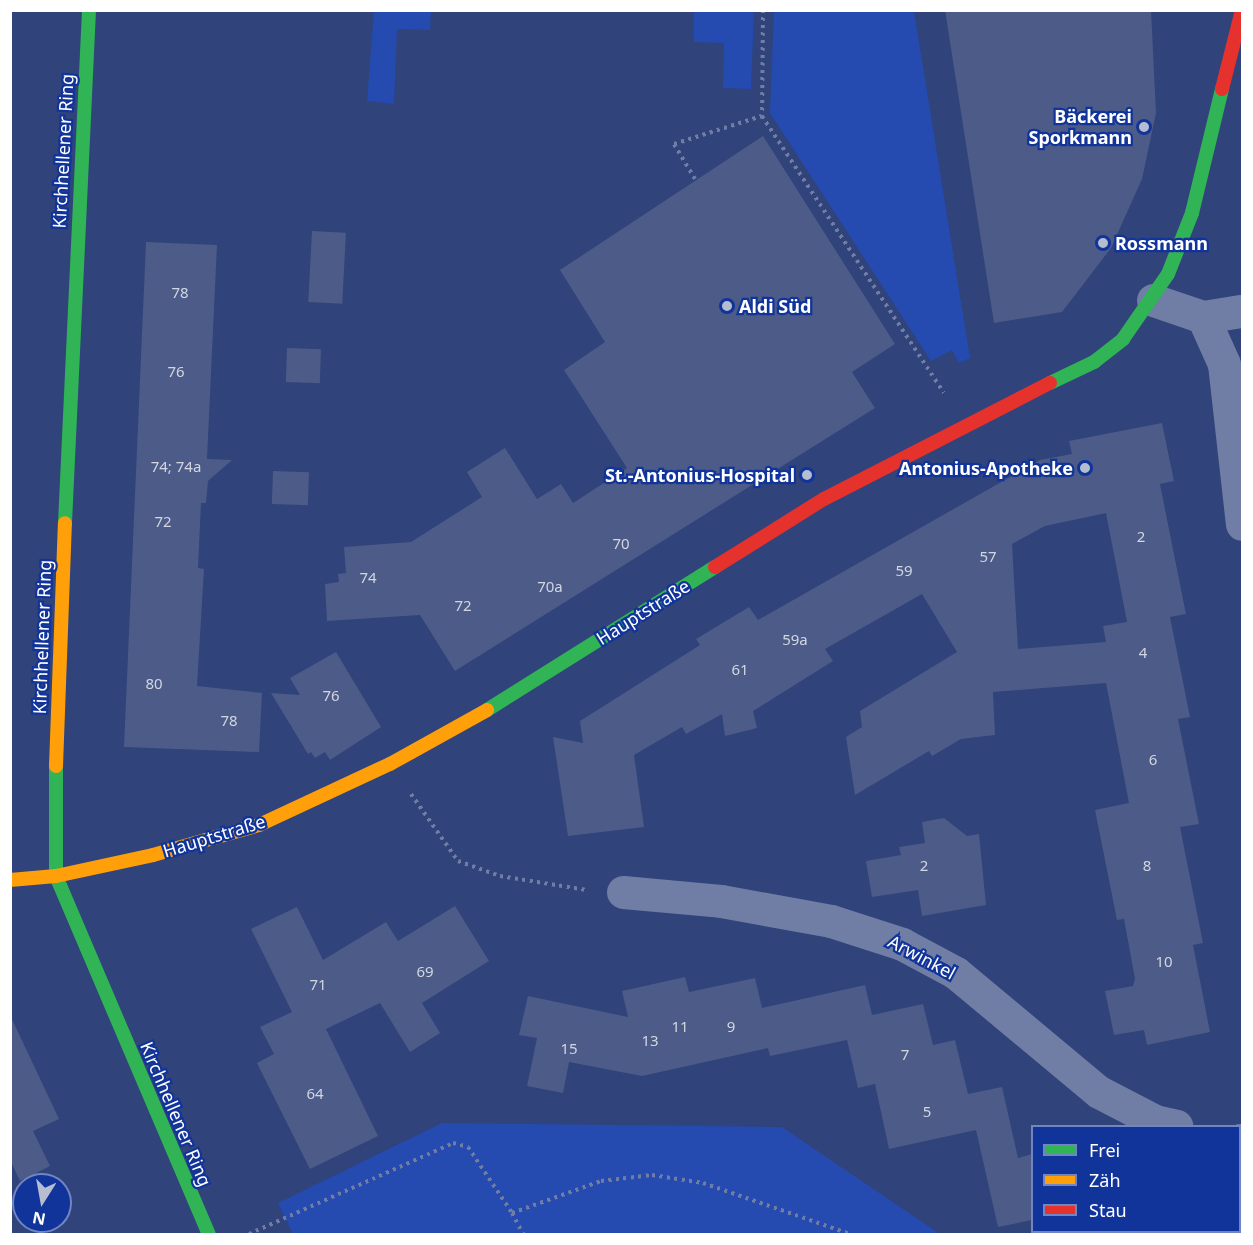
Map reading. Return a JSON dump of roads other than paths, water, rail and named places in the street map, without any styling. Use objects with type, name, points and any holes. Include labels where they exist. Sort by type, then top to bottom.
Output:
[{"type":"street","name":"Kirchhellener Ring","points":[[89,10],[72,314],[54,814],[56,876],[209,1234]]},
{"type":"street","name":"Hauptstraße","points":[[10,880],[56,876],[153,855],[259,825],[390,764],[475,717],[824,499],[964,424],[1094,362],[1123,339],[1153,300],[1168,274],[1192,213],[1242,10]]},
{"type":"street","points":[[1153,300],[1203,317],[1242,311]]},
{"type":"street","points":[[1203,317],[1225,373],[1242,524]]},
{"type":"street","name":"Arwinkel","points":[[623,892],[743,905],[831,921],[902,944],[956,973],[1099,1092],[1155,1121],[1172,1125]]},
{"type":"place","name":"Bäckerei Sporkmann","points":[[1144,127]]},
{"type":"place","name":"Rossmann","points":[[1103,243]]},
{"type":"place","name":"Aldi Süd","points":[[727,306]]},
{"type":"place","name":"Antonius-Apotheke","points":[[1085,468]]},
{"type":"place","name":"St.-Antonius-Hospital","points":[[807,475]]}]
